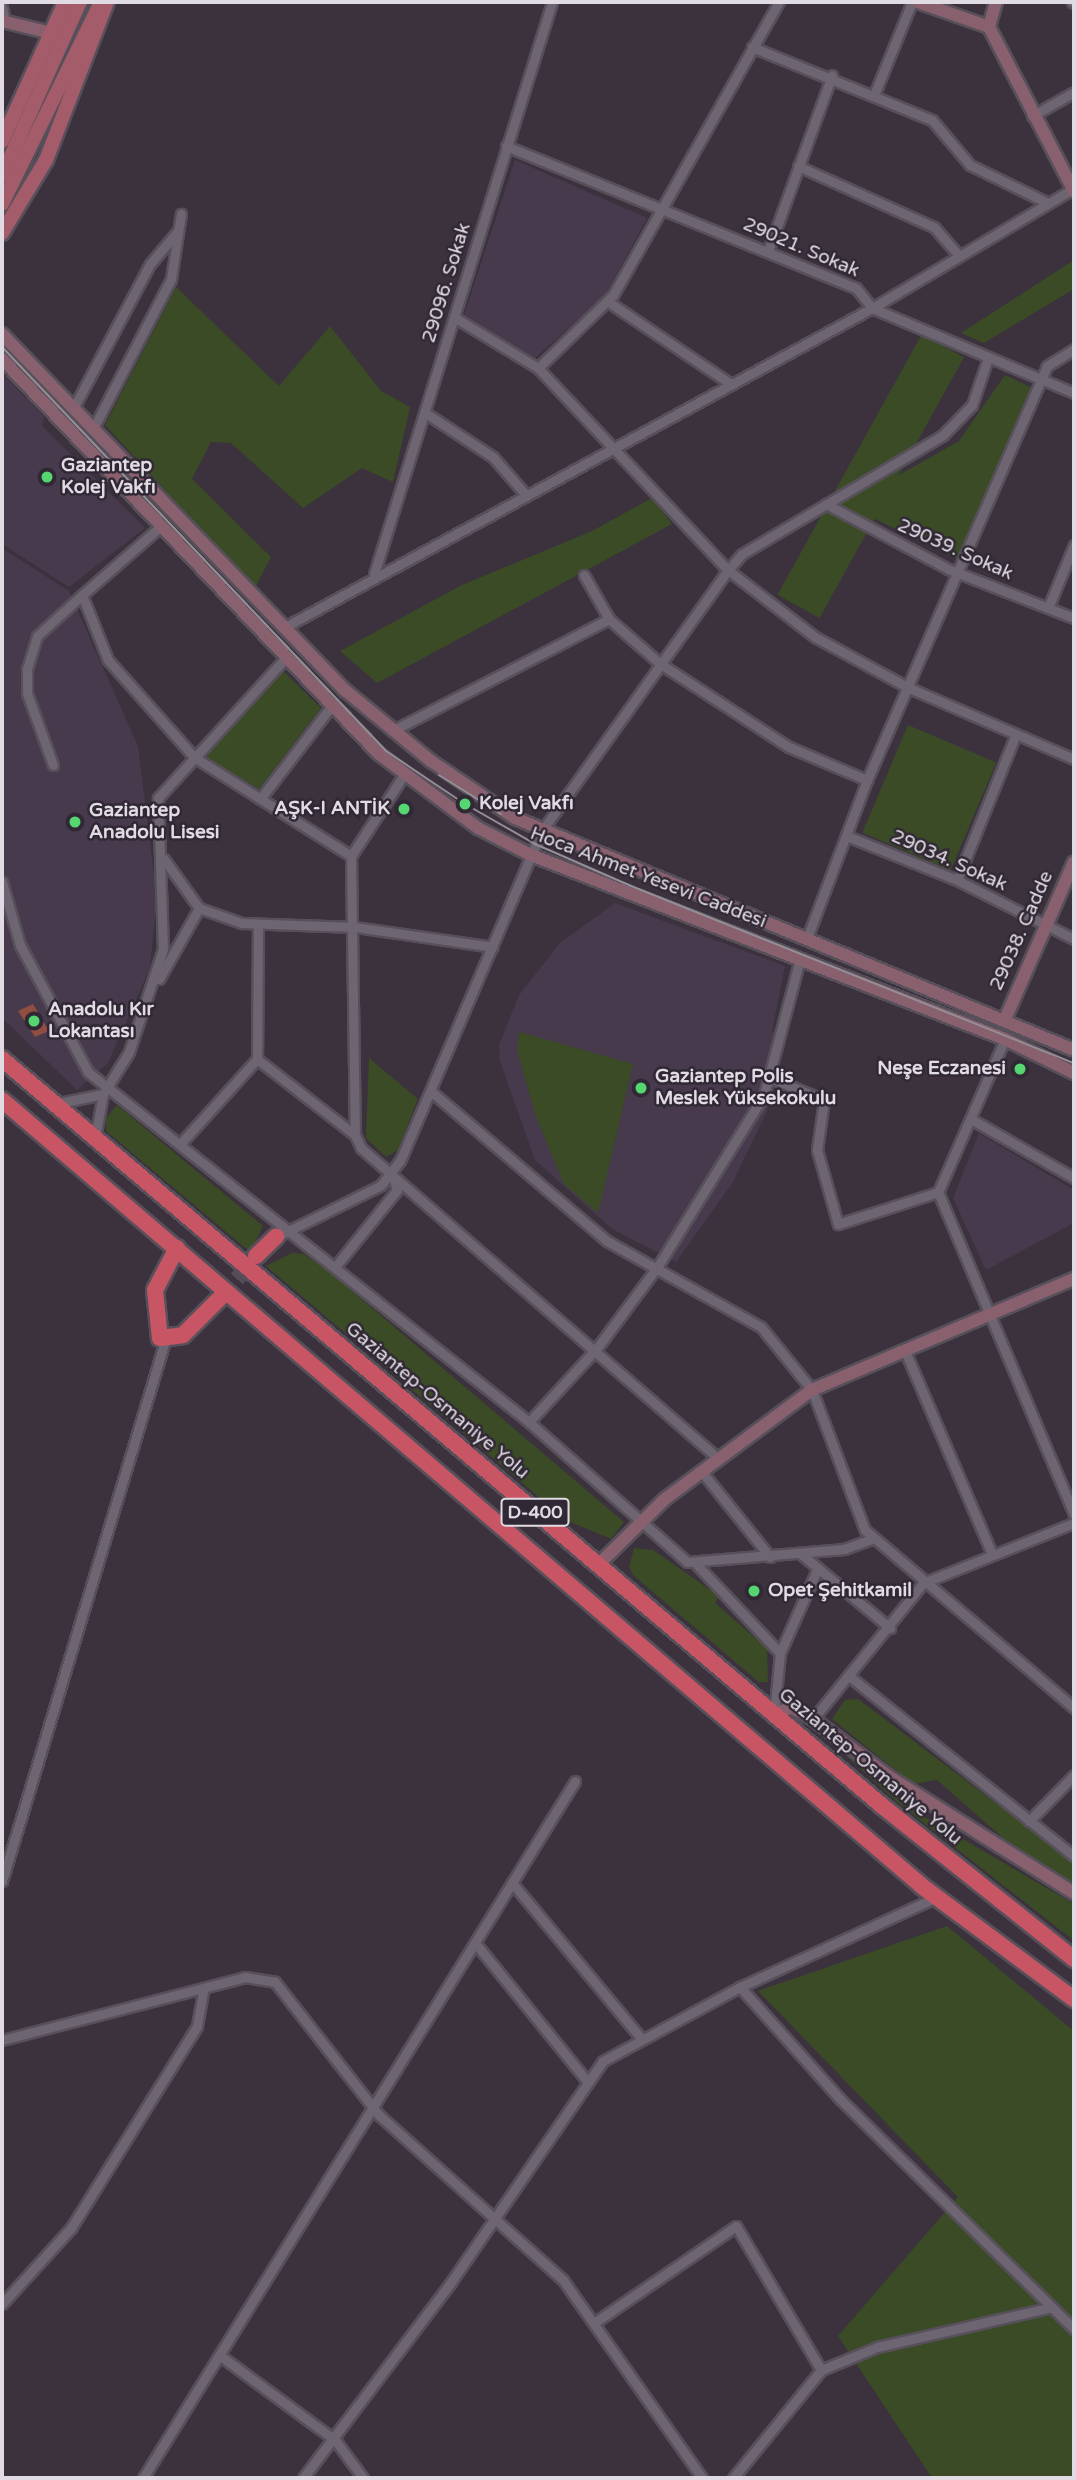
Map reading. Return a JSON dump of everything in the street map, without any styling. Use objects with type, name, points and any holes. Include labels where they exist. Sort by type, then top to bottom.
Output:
[{"type":"highway","name":"Gaziantep-Osmaniye Yolu","points":[[2,1059],[774,1715],[1074,1959]]},
{"type":"highway","name":"D-400","points":[[2,1100],[937,1897],[1074,1999]]},
{"type":"highway","points":[[256,1256],[282,1234]]},
{"type":"highway","points":[[177,1248],[155,1290],[156,1331],[165,1341],[183,1335],[221,1297]]},
{"type":"main road","points":[[2,141],[65,2]]},
{"type":"main road","points":[[2,176],[80,2]]},
{"type":"main road","points":[[2,204],[101,2]]},
{"type":"main road","points":[[2,233],[46,160],[107,2]]},
{"type":"street","name":"29096. Sokak","points":[[374,574],[427,414],[454,317],[552,2]]},
{"type":"street","points":[[538,368],[607,301],[779,2]]},
{"type":"street","points":[[874,95],[915,2],[989,27]]},
{"type":"street","points":[[283,628],[374,574],[872,307],[957,253],[1073,190],[1032,116],[989,27],[996,2]]},
{"type":"street","points":[[2,7],[3,21],[51,33]]},
{"type":"street","points":[[752,47],[832,75],[932,120],[971,165],[1048,203]]},
{"type":"street","points":[[768,251],[832,75]]},
{"type":"street","points":[[1032,116],[1074,92]]},
{"type":"street","name":"29021. Sokak","points":[[506,146],[658,210],[768,251],[856,288],[872,307],[1074,393]]},
{"type":"street","points":[[798,166],[934,227],[957,253]]},
{"type":"street","points":[[94,427],[171,279],[179,254],[177,232],[181,214]]},
{"type":"street","points":[[74,407],[150,264],[177,232]]},
{"type":"street","points":[[607,301],[728,382]]},
{"type":"street","points":[[454,317],[538,368],[728,570],[815,637],[909,688],[1074,759]]},
{"type":"street","name":"Hoca Ahmet Yesevi Caddesi","points":[[2,334],[94,427],[283,628],[392,731],[541,832],[1006,1017],[1074,1051]]},
{"type":"street","points":[[807,938],[867,780],[959,574],[1047,366],[1074,349]]},
{"type":"street","points":[[282,1234],[349,1203],[391,1172],[433,1093],[541,832],[659,663],[728,570],[742,554],[943,435],[972,405],[988,358]]},
{"type":"street","name":"Hoca Ahmet Yesevi Caddesi","points":[[2,359],[332,704],[405,773],[478,828],[531,855],[1005,1039],[1074,1073]]},
{"type":"street","points":[[427,414],[493,457],[525,494]]},
{"type":"street","name":"29039. Sokak","points":[[826,504],[959,574],[1074,618]]},
{"type":"street","points":[[53,765],[27,693],[26,669],[37,635],[161,526]]},
{"type":"street","points":[[1048,608],[1074,545]]},
{"type":"street","points":[[584,575],[609,619],[659,663],[789,747],[867,780]]},
{"type":"street","points":[[82,595],[108,660],[194,757],[351,856]]},
{"type":"street","points":[[392,731],[609,619]]},
{"type":"street","points":[[155,986],[163,949],[158,798],[287,656]]},
{"type":"street","points":[[260,799],[332,704]]},
{"type":"street","points":[[957,880],[1016,734]]},
{"type":"street","points":[[355,1135],[355,927],[351,856],[405,773]]},
{"type":"street","name":"29034. Sokak","points":[[846,836],[957,880],[1074,939]]},
{"type":"street","points":[[161,853],[178,887],[199,908],[258,924],[355,927],[493,947]]},
{"type":"street","name":"29038. Cadde","points":[[1006,1017],[1074,862]]},
{"type":"street","points":[[2,881],[20,945],[88,1072],[106,1090],[181,1143],[282,1234],[335,1267],[528,1422],[641,1521],[698,1565],[780,1653]]},
{"type":"street","points":[[95,1139],[106,1090],[155,986],[199,908]]},
{"type":"street","points":[[181,1143],[257,1059],[258,924]]},
{"type":"street","points":[[528,1422],[597,1348],[658,1266],[771,1078],[800,958]]},
{"type":"street","points":[[1005,1039],[938,1192],[1074,1514]]},
{"type":"street","points":[[257,1059],[355,1135],[391,1172],[597,1348],[719,1459]]},
{"type":"street","points":[[771,1078],[824,1100],[817,1150],[838,1224],[938,1192]]},
{"type":"street","points":[[55,1104],[106,1090]]},
{"type":"street","points":[[433,1093],[578,1219],[761,1327],[812,1390],[865,1530],[923,1583],[1074,1708]]},
{"type":"street","points":[[971,1119],[1074,1178]]},
{"type":"street","points":[[335,1267],[397,1190],[391,1172]]},
{"type":"street","points":[[598,1565],[641,1521],[812,1390],[1074,1279]]},
{"type":"street","points":[[2,1881],[165,1341]]},
{"type":"street","points":[[905,1351],[992,1555]]},
{"type":"street","points":[[702,1472],[770,1557]]},
{"type":"street","points":[[813,1719],[890,1628],[923,1583],[1074,1523]]},
{"type":"street","points":[[698,1565],[801,1554],[874,1538]]},
{"type":"street","points":[[801,1554],[816,1572],[890,1628]]},
{"type":"street","points":[[774,1715],[780,1653],[816,1572]]},
{"type":"street","points":[[849,1676],[1074,1856]]},
{"type":"street","points":[[774,1715],[791,1707],[813,1719],[900,1784],[1074,1894]]},
{"type":"street","points":[[1030,1821],[1074,1775]]},
{"type":"street","points":[[144,2478],[375,2111],[575,1781]]},
{"type":"street","points":[[513,1884],[641,2038]]},
{"type":"street","points":[[303,2478],[335,2440],[492,2222],[587,2081],[641,2038],[740,1987],[937,1897]]},
{"type":"street","points":[[476,1944],[587,2081]]},
{"type":"street","points":[[2,2040],[203,1992],[245,1977],[275,1982],[375,2111],[492,2222],[563,2280],[702,2478]]},
{"type":"street","points":[[740,1987],[840,2099],[1048,2308],[1074,2329]]},
{"type":"street","points":[[2,2304],[71,2228],[197,2026],[203,1992]]},
{"type":"street","points":[[594,2323],[736,2226],[821,2370]]},
{"type":"street","points":[[733,2478],[821,2370],[877,2347],[1048,2308]]},
{"type":"street","points":[[222,2357],[335,2440],[363,2478]]},
{"type":"shaded area","points":[[515,160],[647,218],[605,296],[535,358],[464,315]]},
{"type":"shaded area","name":"Gaziantep Kolej Vakfı","points":[[2,373],[44,417],[42,426],[145,528],[69,587],[2,544]]},
{"type":"shaded area","name":"Gaziantep Anadolu Lisesi","points":[[2,548],[69,591],[138,746],[157,898],[150,968],[108,1063],[77,1090],[2,1018]]},
{"type":"shaded area","name":"Gaziantep Polis Meslek Yüksekokulu","points":[[615,903],[785,966],[772,1031],[782,1044],[767,1111],[733,1182],[676,1262],[612,1229],[535,1160],[500,1061],[499,1045],[519,995],[560,943]]},
{"type":"shaded area","points":[[979,1133],[1074,1190],[1074,1223],[986,1270],[953,1198]]},
{"type":"green space","points":[[1074,260],[1074,289],[984,343],[961,333]]},
{"type":"green space","points":[[176,287],[279,386],[330,326],[381,391],[410,407],[393,482],[362,468],[303,508],[231,443],[211,442],[192,479],[271,557],[255,588],[105,425]]},
{"type":"green space","points":[[922,334],[964,357],[820,618],[778,595]]},
{"type":"green space","points":[[1005,375],[1035,389],[958,559],[846,505],[959,441]]},
{"type":"green space","points":[[652,498],[672,524],[377,683],[340,651],[462,585],[592,531]]},
{"type":"green space","points":[[282,670],[321,708],[259,789],[208,759],[208,750]]},
{"type":"green space","points":[[908,725],[996,763],[951,870],[862,833]]},
{"type":"green space","points":[[519,1032],[633,1064],[598,1213],[564,1184],[536,1117],[517,1050]]},
{"type":"green space","points":[[369,1058],[418,1099],[398,1150],[386,1157],[366,1138]]},
{"type":"green space","points":[[117,1105],[263,1226],[250,1252],[106,1131],[106,1118]]},
{"type":"green space","points":[[292,1253],[304,1254],[332,1274],[624,1522],[611,1539],[566,1520],[266,1266]]},
{"type":"green space","points":[[634,1548],[653,1550],[719,1596],[715,1603],[767,1648],[768,1682],[759,1682],[634,1576],[629,1567]]},
{"type":"green space","points":[[858,1699],[1074,1862],[1074,1884],[1018,1851],[937,1780],[913,1784],[832,1719],[845,1700]]},
{"type":"green space","points":[[809,1722],[911,1809],[1074,1904],[1073,1940],[897,1802]]},
{"type":"green space","points":[[947,1926],[1074,2031],[1074,2478],[932,2478],[838,2336],[958,2197],[758,1991]]},
{"type":"building","name":"Anadolu Kır Lokantası","points":[[33,1004],[49,1031],[35,1037],[18,1011]]},
{"type":"tunnel","points":[[221,1297],[255,1258]]},
{"type":"tram line","points":[[2,347],[386,751],[465,804],[535,844],[631,886],[1074,1063]]},
{"type":"tram line","points":[[439,775],[501,814]]},
{"type":"place","name":"Gaziantep Kolej Vakfı","points":[[47,477]]},
{"type":"place","name":"Kolej Vakfı","points":[[465,804]]},
{"type":"place","name":"AŞK-I ANTİK","points":[[404,809]]},
{"type":"place","name":"Gaziantep Anadolu Lisesi","points":[[75,822]]},
{"type":"place","name":"Anadolu Kır Lokantası","points":[[34,1021]]},
{"type":"place","name":"Neşe Eczanesi","points":[[1020,1069]]},
{"type":"place","name":"Gaziantep Polis Meslek Yüksekokulu","points":[[641,1088]]},
{"type":"place","name":"Opet Şehitkamil","points":[[754,1591]]}]
